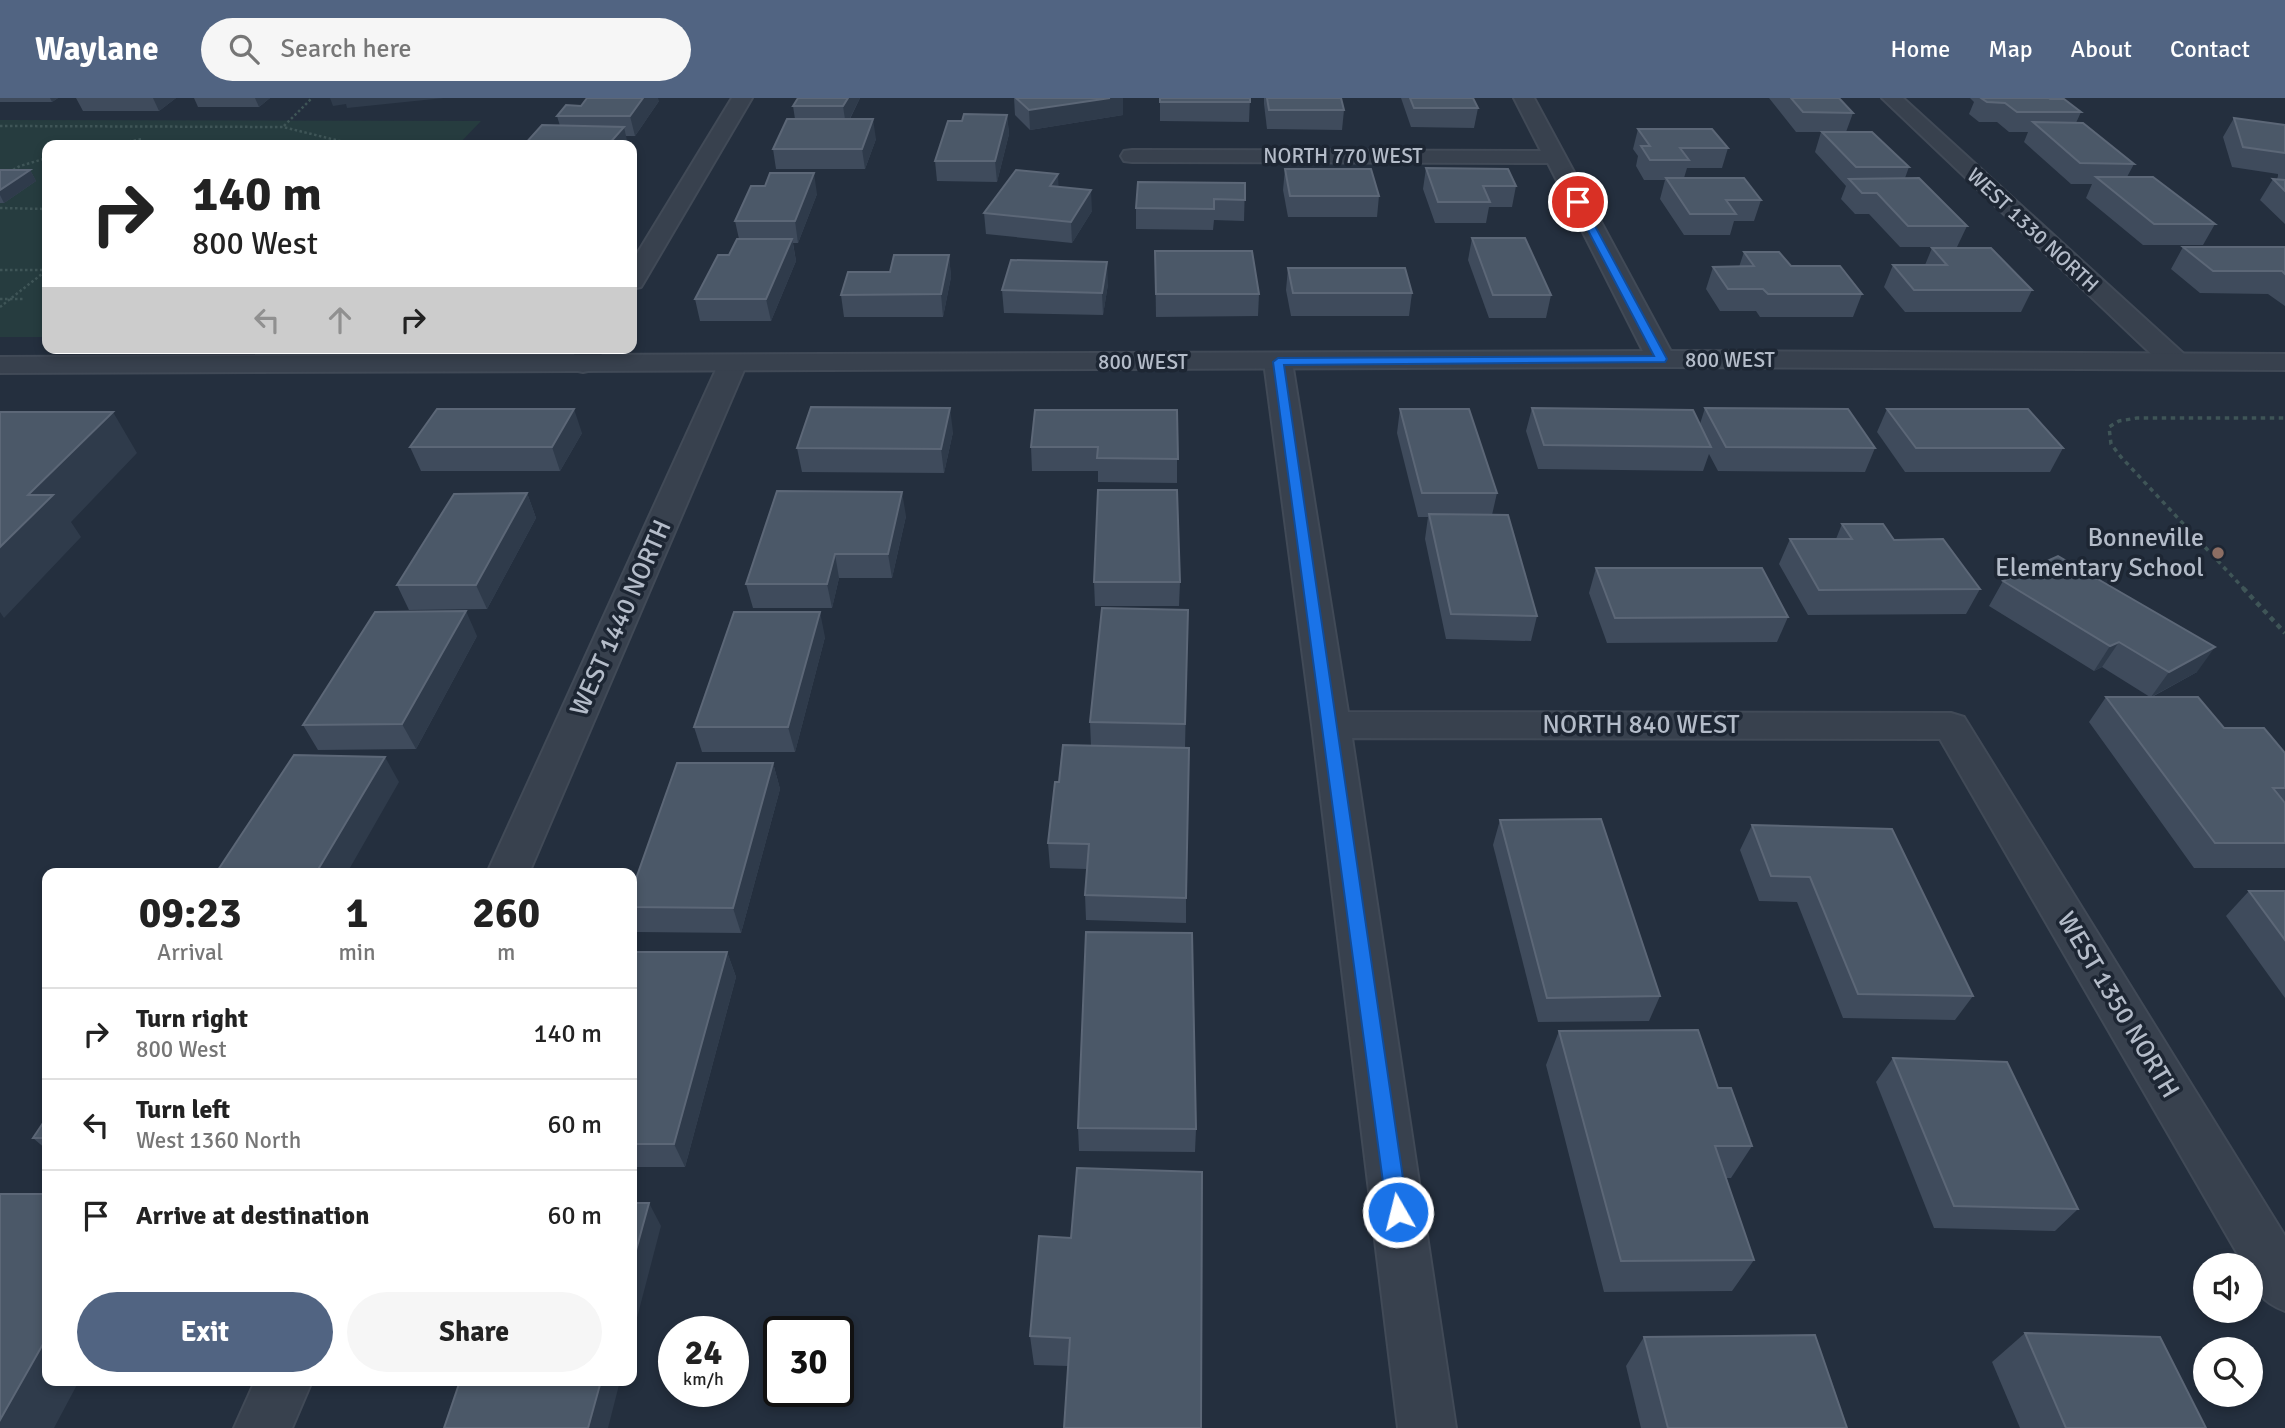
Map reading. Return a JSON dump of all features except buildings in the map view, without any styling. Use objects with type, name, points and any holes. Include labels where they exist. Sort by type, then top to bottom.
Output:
[{"type":"street","points":[[637,274],[742,98]]},
{"type":"street","points":[[1524,98],[1661,359]]},
{"type":"street","name":"WEST 1330 NORTH","points":[[1892,98],[2175,361]]},
{"type":"street","name":"NORTH 770 WEST","points":[[1132,156],[1554,157]]},
{"type":"street","name":"800 WEST","points":[[0,365],[587,356],[733,363],[1661,359],[2285,362]]},
{"type":"street","points":[[1278,362],[1331,725],[1427,1428]]},
{"type":"street","name":"WEST 1440 NORTH","points":[[510,868],[733,363]]},
{"type":"street","name":"NORTH 840 WEST","points":[[1331,725],[1951,726]]},
{"type":"street","name":"WEST 1350 NORTH","points":[[1951,726],[2285,1285]]},
{"type":"street","points":[[263,1428],[282,1386]]},
{"type":"path","points":[[283,127],[312,98]]},
{"type":"path","points":[[0,126],[283,127],[336,140]]},
{"type":"path","points":[[137,140],[143,139]]},
{"type":"path","points":[[0,177],[20,166],[42,159]]},
{"type":"path","points":[[0,208],[42,209]]},
{"type":"path","points":[[0,270],[42,270]]},
{"type":"path","points":[[0,307],[42,274]]},
{"type":"path","points":[[0,299],[25,299]]},
{"type":"path","points":[[2285,418],[2137,418],[2119,421],[2109,427],[2111,444],[2121,457],[2285,633]]},
{"type":"green space","points":[[0,120],[481,121],[463,140],[42,140],[42,337],[0,337]]},
{"type":"place","name":"Bonneville Elementary School","points":[[2218,553]]},
{"type":"route","points":[[1398,1212],[1278,362],[1661,359],[1578,202]]}]
